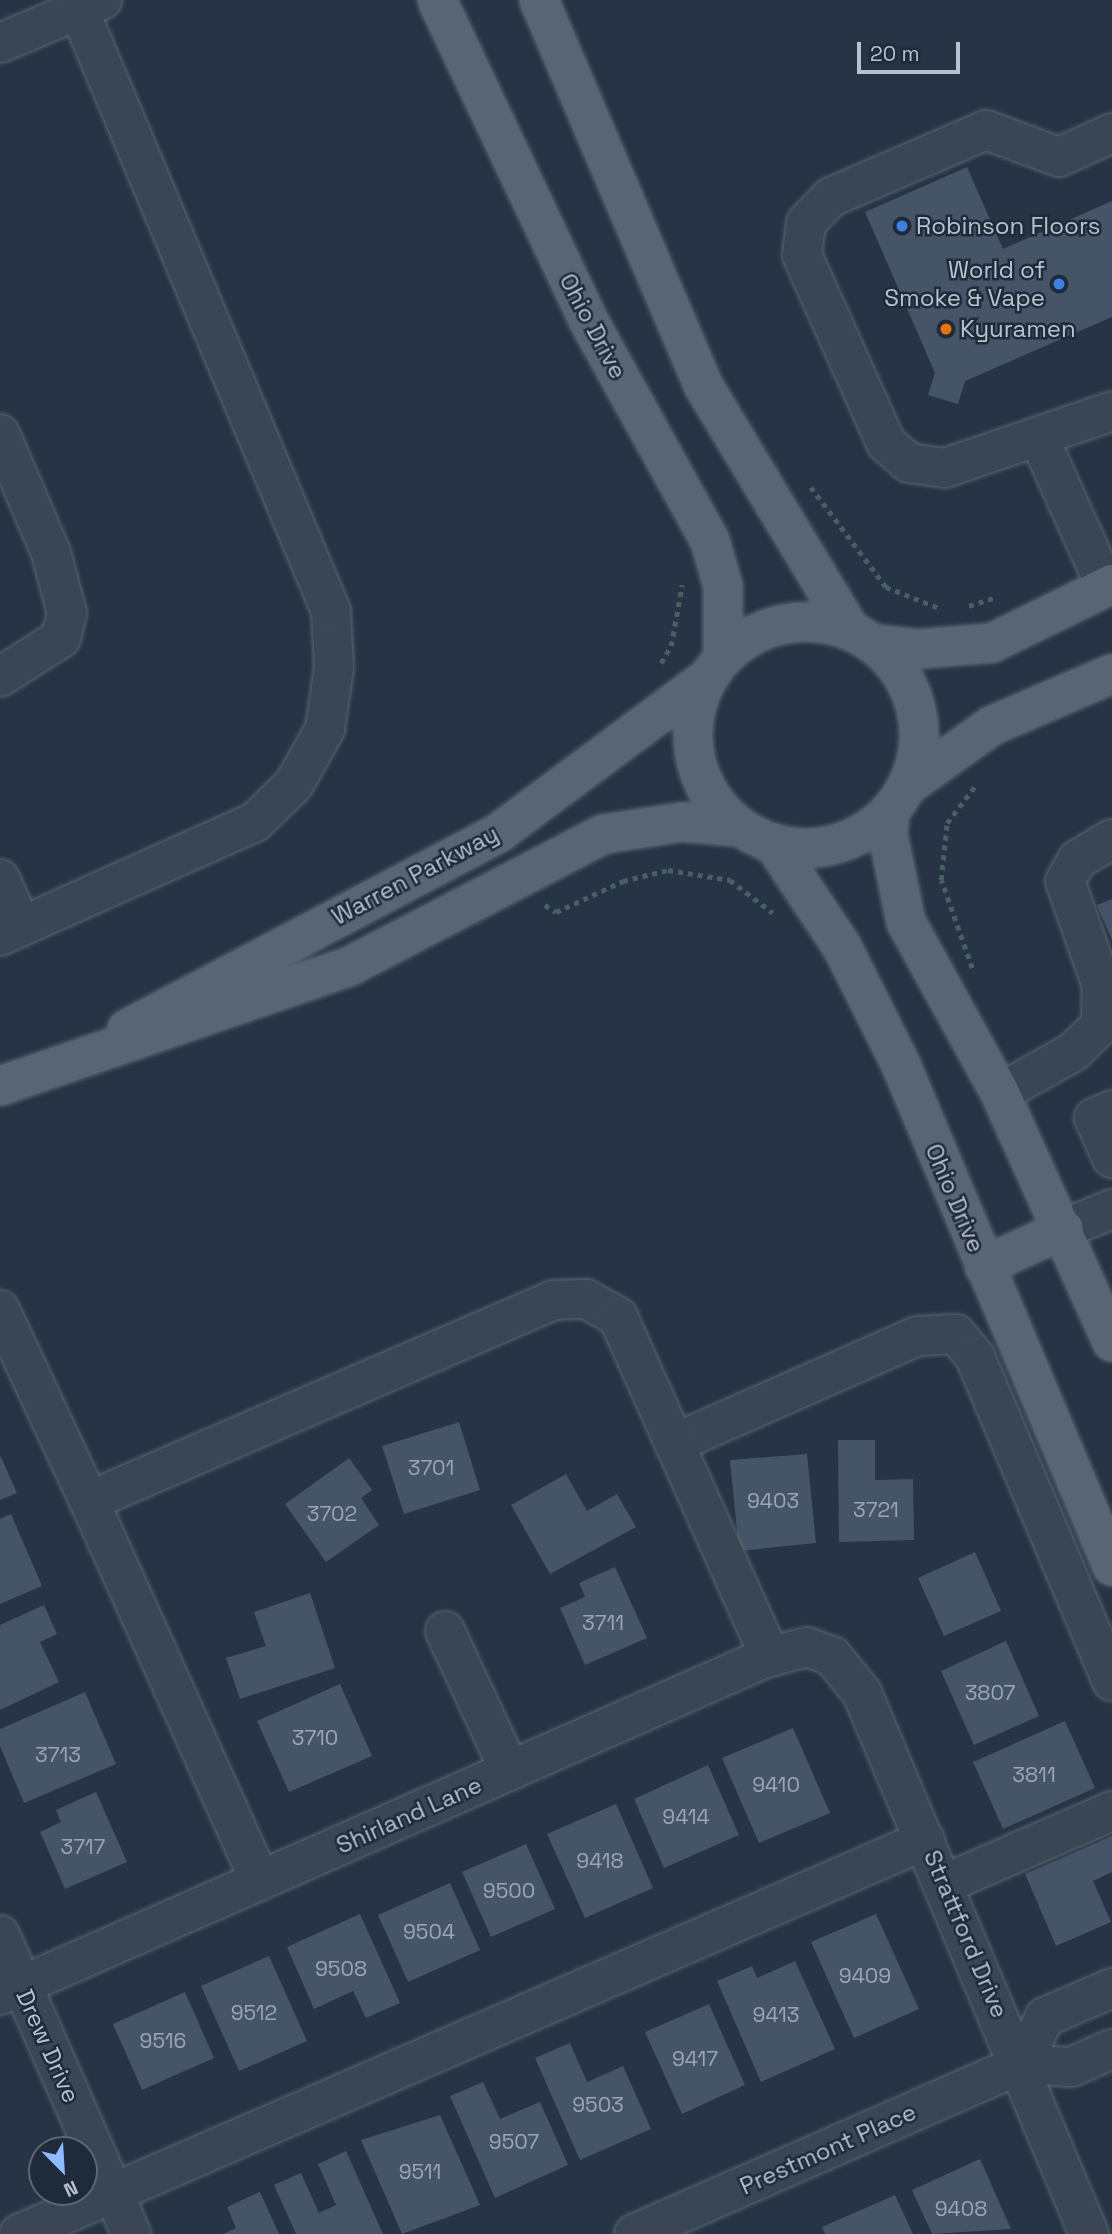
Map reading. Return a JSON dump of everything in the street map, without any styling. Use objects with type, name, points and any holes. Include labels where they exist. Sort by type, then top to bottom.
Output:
[{"type":"main road","name":"Ohio Drive","points":[[437,0],[587,318],[710,541],[723,586],[715,667]]},
{"type":"main road","points":[[539,0],[703,385],[862,637],[908,685],[919,718],[918,753],[899,798],[888,835],[906,922],[1000,1093],[1064,1229],[1112,1342]]},
{"type":"main road","points":[[1109,585],[992,643],[919,649],[806,621],[775,625],[715,667],[692,738],[697,772],[714,803],[739,827],[773,843],[817,848],[844,842],[992,726],[1112,674]]},
{"type":"main road","name":"Warren Parkway","points":[[106,1046],[220,975],[500,832],[715,667]]},
{"type":"main road","name":"Warren Parkway","points":[[0,1086],[106,1046],[176,1028],[350,966],[604,834],[682,822],[739,827]]},
{"type":"main road","name":"Ohio Drive","points":[[773,843],[848,959],[901,1065],[1112,1566]]},
{"type":"main road","points":[[984,1266],[1064,1229]]},
{"type":"street","points":[[0,43],[90,5],[331,611],[334,667],[324,729],[294,784],[255,822],[10,931],[0,879]]},
{"type":"street","points":[[1112,134],[1059,157],[986,130],[831,197],[806,223],[802,255],[886,443],[909,463],[944,468],[1039,438],[1112,411]]},
{"type":"street","points":[[0,434],[51,553],[66,613],[61,638],[0,677]]},
{"type":"street","points":[[1039,438],[1109,585]]},
{"type":"street","points":[[1000,1093],[1073,1052],[1101,1025],[1102,986],[1065,881],[1077,860],[1112,839]]},
{"type":"street","points":[[1112,1110],[1094,1118],[1112,1158]]},
{"type":"street","points":[[1064,1229],[1112,1209]]},
{"type":"street","points":[[89,1501],[554,1300],[586,1299],[618,1317],[770,1657]]},
{"type":"street","points":[[0,1310],[260,1881]]},
{"type":"street","points":[[675,1443],[918,1336],[956,1334],[975,1357],[1112,1681]]},
{"type":"street","points":[[445,1631],[510,1771]]},
{"type":"street","name":"Shirland Lane","points":[[11,1990],[770,1657],[807,1647],[820,1652]]},
{"type":"street","name":"Strattford Drive","points":[[820,1652],[848,1670],[862,1693],[1021,2064],[1095,2225]]},
{"type":"street","points":[[944,1884],[1112,1811]]},
{"type":"street","points":[[19,2234],[925,1840]]},
{"type":"street","name":"Drew Drive","points":[[0,1935],[11,1990],[113,2192],[131,2234]]},
{"type":"street","points":[[1021,2064],[1045,2017],[1112,1988]]},
{"type":"street","name":"Prestmont Place","points":[[634,2234],[1021,2064],[1071,2067],[1112,2049]]},
{"type":"path","points":[[805,478],[886,587],[922,606],[944,608]]},
{"type":"path","points":[[652,673],[671,646],[681,576]]},
{"type":"path","points":[[955,610],[1004,596]]},
{"type":"path","points":[[944,989],[976,965],[953,924],[941,880],[947,823],[959,799],[978,783]]},
{"type":"path","points":[[513,883],[556,912],[623,881],[692,871],[730,880],[782,922]]},
{"type":"building","points":[[967,167],[1003,249],[1112,201],[1112,317],[965,381],[958,404],[928,395],[935,373],[865,212]]},
{"type":"building","points":[[1112,899],[1112,940],[1097,905]]},
{"type":"building","points":[[459,1422],[480,1490],[404,1514],[382,1446]]},
{"type":"building","points":[[838,1440],[875,1440],[875,1480],[913,1479],[914,1540],[839,1542]]},
{"type":"building","points":[[807,1454],[816,1543],[739,1551],[730,1460]]},
{"type":"building","points":[[0,1455],[17,1493],[0,1500]]},
{"type":"building","points":[[349,1458],[372,1490],[361,1498],[379,1525],[326,1562],[285,1504]]},
{"type":"building","points":[[566,1474],[587,1511],[617,1494],[636,1527],[550,1574],[511,1505]]},
{"type":"building","points":[[11,1514],[42,1586],[0,1604],[0,1519]]},
{"type":"building","points":[[975,1552],[1001,1611],[944,1636],[918,1578]]},
{"type":"building","points":[[615,1567],[647,1638],[585,1665],[560,1608],[585,1597],[579,1583]]},
{"type":"building","points":[[310,1593],[335,1668],[240,1699],[226,1658],[266,1646],[254,1612]]},
{"type":"building","points":[[44,1605],[57,1634],[40,1642],[59,1682],[0,1710],[0,1625]]},
{"type":"building","points":[[1006,1641],[1039,1716],[974,1745],[941,1671]]},
{"type":"building","points":[[340,1684],[372,1756],[289,1792],[257,1721]]},
{"type":"building","points":[[85,1692],[116,1764],[24,1803],[0,1746],[0,1729]]},
{"type":"building","points":[[1065,1721],[1095,1788],[1003,1829],[973,1762]]},
{"type":"building","points":[[793,1728],[830,1813],[759,1843],[722,1758]]},
{"type":"building","points":[[708,1765],[739,1835],[664,1868],[634,1799]]},
{"type":"building","points":[[96,1792],[127,1862],[65,1889],[40,1832],[61,1822],[56,1810]]},
{"type":"building","points":[[616,1804],[653,1888],[585,1918],[547,1834]]},
{"type":"building","points":[[1112,1836],[1112,1872],[1093,1881],[1111,1922],[1056,1946],[1025,1874]]},
{"type":"building","points":[[526,1844],[555,1909],[491,1937],[462,1872]]},
{"type":"building","points":[[450,1883],[480,1950],[408,1982],[378,1915]]},
{"type":"building","points":[[360,1914],[400,2003],[366,2018],[353,1991],[314,2009],[287,1947]]},
{"type":"building","points":[[876,1914],[919,2009],[854,2038],[811,1942]]},
{"type":"building","points":[[269,1956],[307,2041],[239,2071],[201,1986]]},
{"type":"building","points":[[795,1961],[835,2049],[761,2082],[717,1981],[752,1966],[757,1978]]},
{"type":"building","points":[[185,1992],[214,2058],[142,2090],[113,2024]]},
{"type":"building","points":[[709,2004],[745,2085],[682,2114],[645,2032]]},
{"type":"building","points":[[570,2043],[587,2082],[623,2066],[651,2129],[580,2160],[535,2058]]},
{"type":"building","points":[[483,2082],[500,2119],[540,2102],[568,2165],[495,2198],[450,2096]]},
{"type":"building","points":[[440,2115],[480,2205],[402,2234],[361,2140]]},
{"type":"building","points":[[346,2151],[383,2234],[296,2234],[274,2185],[301,2173],[319,2213],[336,2205],[318,2164]]},
{"type":"building","points":[[980,2159],[1011,2229],[932,2234],[912,2190]]},
{"type":"building","points":[[260,2192],[279,2234],[223,2234],[236,2228],[227,2207]]},
{"type":"building","points":[[895,2195],[913,2234],[825,2234],[822,2227]]},
{"type":"place","name":"Robinson Floors","points":[[902,226]]},
{"type":"place","name":"World of Smoke & Vape","points":[[1059,284]]},
{"type":"place","name":"Kyuramen","points":[[946,329]]}]
